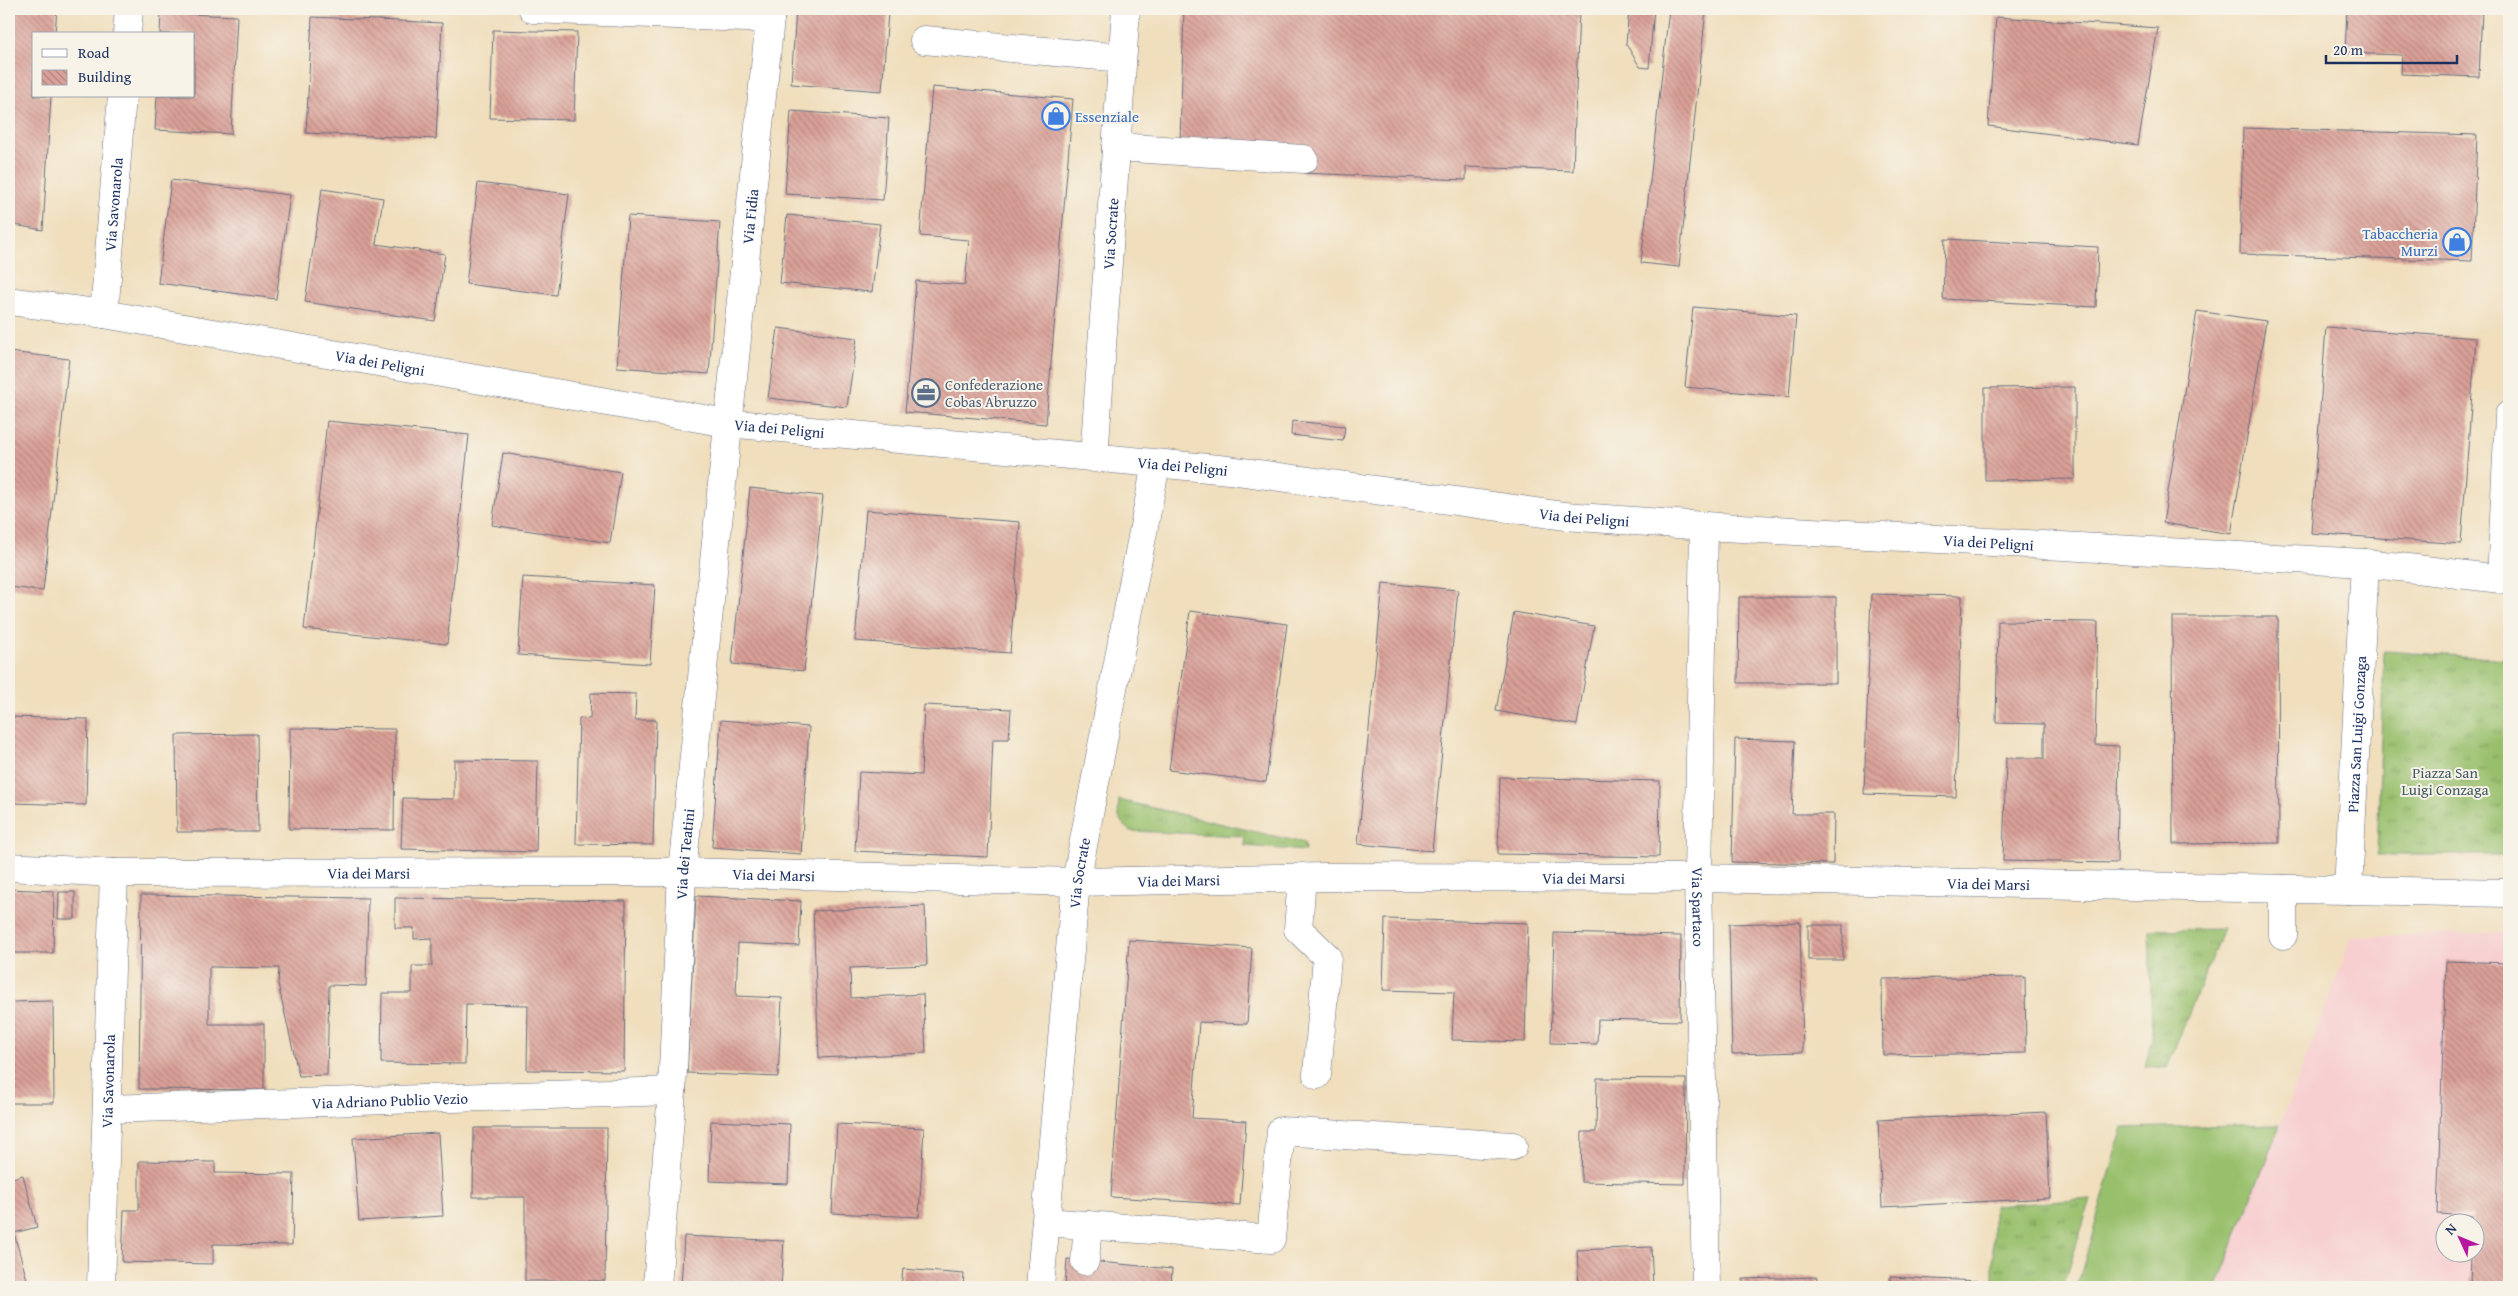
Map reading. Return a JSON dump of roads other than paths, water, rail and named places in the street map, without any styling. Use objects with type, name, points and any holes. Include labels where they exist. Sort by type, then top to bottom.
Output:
[{"type":"street","points":[[127,32],[129,9]]},
{"type":"street","points":[[533,9],[770,14]]},
{"type":"street","name":"Via Socrate","points":[[1094,458],[1126,9]]},
{"type":"street","name":"Via Fidia","points":[[727,423],[770,14]]},
{"type":"street","points":[[924,40],[1122,58]]},
{"type":"street","name":"Via Savonarola","points":[[104,314],[122,98]]},
{"type":"street","points":[[1116,147],[1304,159]]},
{"type":"street","name":"Via dei Peligni","points":[[9,301],[104,314],[727,423],[1229,470],[1565,516],[1704,526],[2365,563]]},
{"type":"street","points":[[2365,563],[2505,580],[2509,415]]},
{"type":"street","name":"Via dei Teatini","points":[[657,1287],[672,1091],[682,872],[727,423]]},
{"type":"street","name":"Via Socrate","points":[[1040,1287],[1076,882],[1156,464]]},
{"type":"street","name":"Via Spartaco","points":[[1704,526],[1698,878],[1706,1287]]},
{"type":"street","name":"Piazza San Luigi Gonzaga","points":[[2348,890],[2365,563]]},
{"type":"street","name":"Via dei Marsi","points":[[9,867],[114,873],[682,872],[1076,882],[1314,877],[1698,878],[2348,890]]},
{"type":"street","name":"Via Savonarola","points":[[101,1287],[114,873]]},
{"type":"street","points":[[1314,877],[1298,929],[1327,957],[1317,1075]]},
{"type":"street","points":[[2283,889],[2283,935]]},
{"type":"street","points":[[2348,890],[2509,893]]},
{"type":"street","name":"Via Adriano Publio Vezio","points":[[108,1109],[672,1091]]},
{"type":"street","points":[[1046,1222],[1271,1239],[1281,1131],[1513,1146]]},
{"type":"street","points":[[1085,1261],[1088,1225]]},
{"type":"place","name":"Essenziale","points":[[1056,116]]},
{"type":"place","name":"Tabaccheria Murzi","points":[[2457,242]]},
{"type":"place","name":"Confederazione Cobas Abruzzo","points":[[926,393]]},
{"type":"park label","name":"Piazza San Luigi Conzaga","points":[[2445,780]]}]
